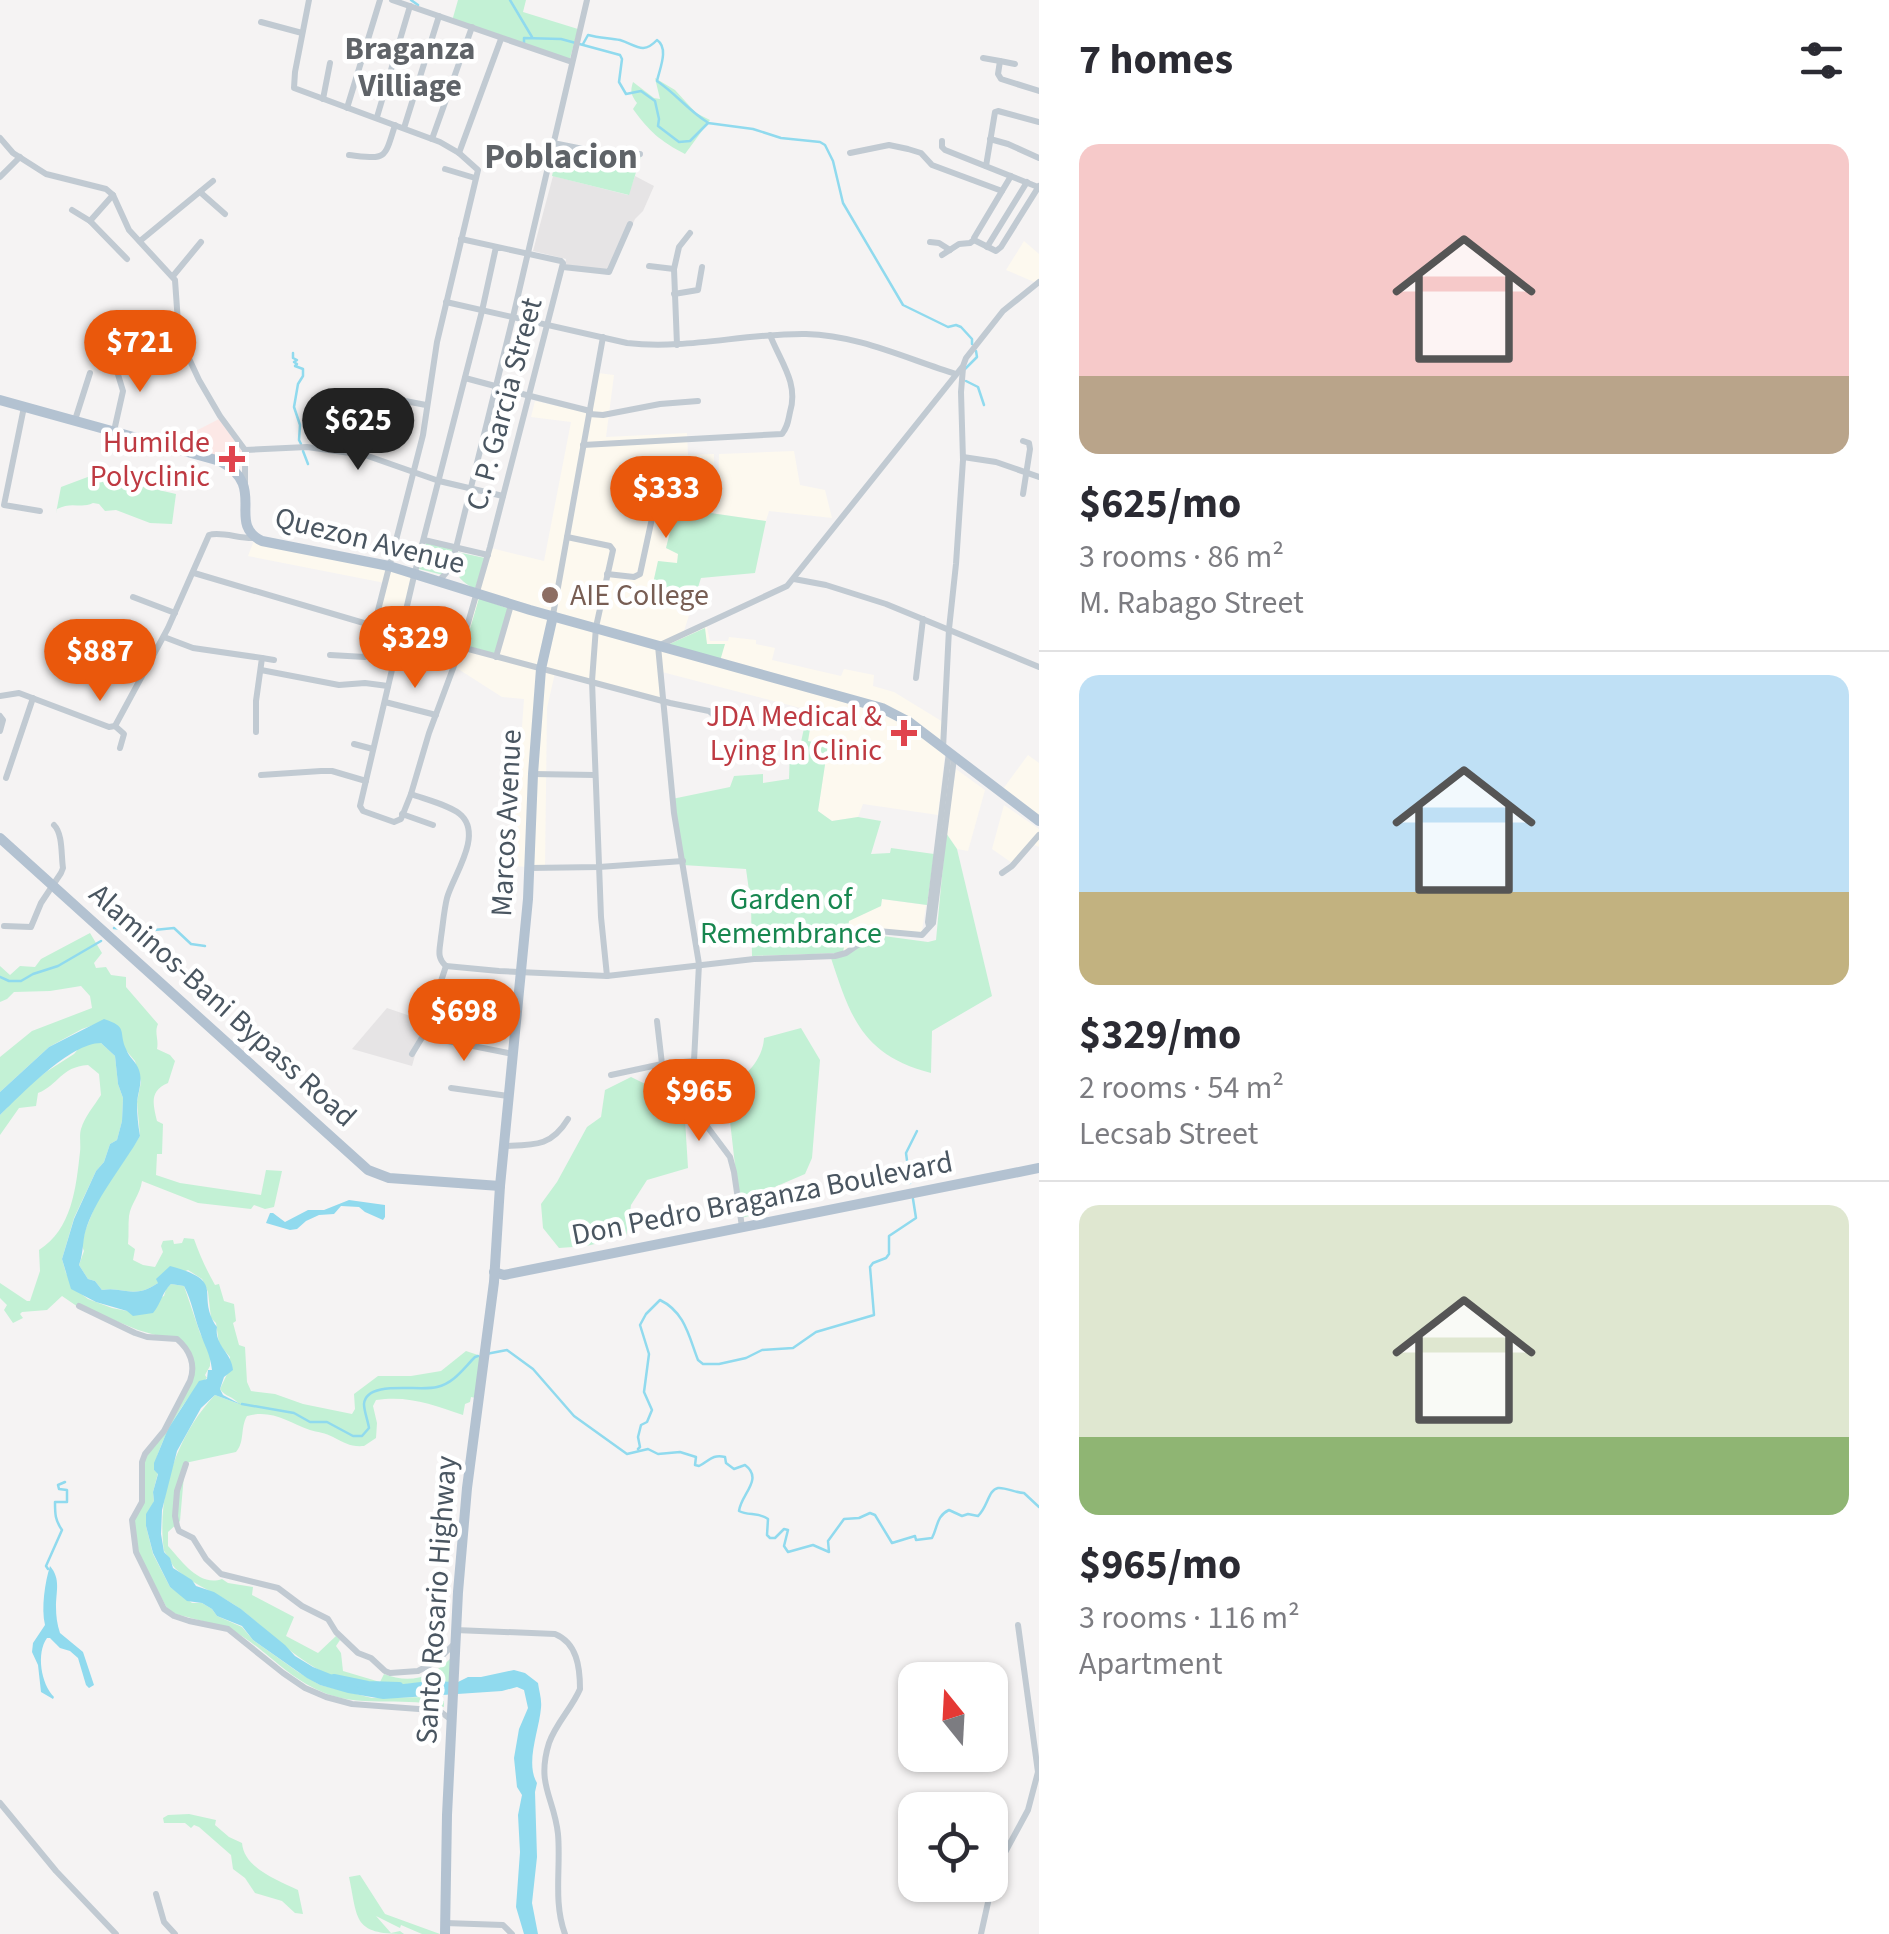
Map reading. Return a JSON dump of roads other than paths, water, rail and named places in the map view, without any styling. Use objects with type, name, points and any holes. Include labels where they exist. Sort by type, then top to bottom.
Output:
[{"type":"main road","points":[[0,400],[230,466]]},
{"type":"main road","name":"Quezon Avenue","points":[[230,466],[245,488],[246,524],[256,538],[414,572],[553,616],[882,708],[910,722],[1039,821]]},
{"type":"main road","name":"Marcos Avenue","points":[[499,1272],[500,1183],[521,973],[541,669],[553,616]]},
{"type":"main road","name":"Alaminos-Bani Bypass Road","points":[[0,838],[368,1170],[390,1178],[500,1183]]},
{"type":"main road","name":"Don Pedro Braganza Boulevard","points":[[499,1272],[1039,1168]]},
{"type":"main road","name":"Santo Rosario Highway","points":[[445,1929],[455,1630],[468,1488],[499,1272]]},
{"type":"street","points":[[347,108],[380,0]]},
{"type":"street","points":[[392,0],[572,62]]},
{"type":"street","points":[[440,580],[450,568],[456,548],[587,0]]},
{"type":"street","points":[[306,1],[293,84],[297,91],[432,140],[459,152],[478,170],[437,342],[424,435],[364,657],[330,655]]},
{"type":"street","points":[[377,118],[410,6]]},
{"type":"street","points":[[349,154],[386,154],[439,16]]},
{"type":"street","points":[[261,22],[302,33]]},
{"type":"street","points":[[432,140],[472,27]]},
{"type":"street","points":[[459,152],[501,39]]},
{"type":"street","points":[[983,58],[1015,64]]},
{"type":"street","points":[[1000,61],[999,78],[1039,92]]},
{"type":"street","points":[[322,99],[330,63]]},
{"type":"street","points":[[986,166],[996,112],[1039,122]]},
{"type":"street","points":[[0,138],[46,174],[106,189],[129,230],[174,276],[178,286],[179,337],[220,416],[245,450],[245,488]]},
{"type":"street","points":[[990,139],[1039,158]]},
{"type":"street","points":[[942,141],[946,150],[1039,187],[999,250],[974,240]]},
{"type":"street","points":[[553,143],[640,154]]},
{"type":"street","points":[[850,154],[899,146],[921,154],[932,165],[1002,191]]},
{"type":"street","points":[[0,177],[20,157]]},
{"type":"street","points":[[445,169],[476,178]]},
{"type":"street","points":[[942,255],[974,240],[1011,176]]},
{"type":"street","points":[[140,241],[213,181]]},
{"type":"street","points":[[987,247],[1027,182]]},
{"type":"street","points":[[200,192],[225,214]]},
{"type":"street","points":[[90,221],[113,196]]},
{"type":"street","points":[[72,210],[90,221],[127,259]]},
{"type":"street","points":[[563,267],[609,272],[630,224]]},
{"type":"street","points":[[678,345],[674,270],[679,247],[690,233]]},
{"type":"street","name":"C. P. Garcia Street","points":[[402,816],[488,556],[563,267],[562,260],[461,239]]},
{"type":"street","points":[[174,276],[201,242]]},
{"type":"street","points":[[930,242],[951,250]]},
{"type":"street","points":[[432,825],[402,816],[394,822],[363,811],[360,806],[496,247]]},
{"type":"street","points":[[649,266],[674,270]]},
{"type":"street","points":[[674,294],[698,290],[702,267]]},
{"type":"street","points":[[411,794],[455,811],[467,826],[468,844],[444,910],[439,953],[440,962],[446,966],[607,976],[754,959],[836,956],[878,931],[925,933],[928,924],[933,923],[948,780],[949,630],[962,457],[963,366],[1003,311],[1039,282]]},
{"type":"street","points":[[446,302],[640,345],[810,334],[855,341],[956,374]]},
{"type":"street","points":[[584,445],[782,434],[794,402],[787,369],[770,335]]},
{"type":"street","points":[[553,616],[602,337]]},
{"type":"street","points":[[114,431],[123,390],[116,368],[120,351]]},
{"type":"street","points":[[742,1227],[730,1157],[694,1109],[698,964],[674,812],[658,646],[787,586],[963,366]]},
{"type":"street","points":[[75,421],[90,373]]},
{"type":"street","points":[[464,378],[603,415],[628,408],[698,401]]},
{"type":"street","points":[[374,395],[427,405]]},
{"type":"street","points":[[24,407],[4,505],[40,511]]},
{"type":"street","points":[[1023,441],[1029,442],[1030,449],[1023,494]]},
{"type":"street","points":[[245,450],[316,448],[365,456],[439,481],[503,496]]},
{"type":"street","points":[[1030,449],[1039,450]]},
{"type":"street","points":[[962,457],[996,462],[1039,477]]},
{"type":"street","points":[[230,466],[246,464]]},
{"type":"street","points":[[608,574],[640,574],[654,509]]},
{"type":"street","points":[[115,726],[164,636],[207,538],[212,534],[256,538]]},
{"type":"street","points":[[567,537],[612,548],[596,627],[592,681],[607,976]]},
{"type":"street","points":[[424,540],[488,556]]},
{"type":"street","points":[[450,568],[459,586]]},
{"type":"street","points":[[194,573],[372,626]]},
{"type":"street","points":[[794,579],[826,584],[923,618],[1039,667]]},
{"type":"street","points":[[133,597],[175,613]]},
{"type":"street","points":[[496,657],[512,604]]},
{"type":"street","points":[[916,678],[923,618]]},
{"type":"street","points":[[164,636],[193,648],[274,660]]},
{"type":"street","points":[[461,647],[709,711],[740,723]]},
{"type":"street","points":[[256,732],[262,658]]},
{"type":"street","points":[[261,670],[339,685],[388,686]]},
{"type":"street","points":[[0,696],[16,692],[115,726],[124,734],[120,748]]},
{"type":"street","points":[[6,778],[33,698]]},
{"type":"street","points":[[385,702],[436,715]]},
{"type":"street","points":[[0,716],[0,730]]},
{"type":"street","points":[[354,744],[373,749]]},
{"type":"street","points":[[261,775],[322,771],[366,781]]},
{"type":"street","points":[[533,774],[594,774]]},
{"type":"street","points":[[4,926],[31,927],[64,868],[59,831],[54,825]]},
{"type":"street","points":[[1002,873],[1039,835]]},
{"type":"street","points":[[529,868],[683,861]]},
{"type":"street","points":[[412,1054],[423,1036],[446,966]]},
{"type":"street","points":[[465,1008],[516,1016]]},
{"type":"street","points":[[658,1021],[662,1064]]},
{"type":"street","points":[[423,1036],[513,1054]]},
{"type":"street","points":[[612,1074],[694,1060]]},
{"type":"street","points":[[451,1088],[509,1096]]},
{"type":"street","points":[[504,1146],[537,1144],[554,1138],[568,1120]]},
{"type":"street","points":[[79,1306],[134,1333],[177,1340],[190,1356],[190,1381],[142,1462],[142,1502],[132,1520],[136,1552],[164,1609],[189,1621],[228,1629],[284,1673],[326,1697],[352,1704],[451,1713]]},
{"type":"street","points":[[186,1464],[177,1490],[177,1526],[193,1538],[221,1574],[278,1588],[328,1619],[358,1653],[390,1673],[418,1671],[437,1661],[454,1644]]},
{"type":"street","points":[[981,1934],[994,1871],[1028,1810],[1038,1772],[1018,1626]]},
{"type":"street","points":[[455,1630],[555,1634],[572,1646],[580,1690],[555,1729],[544,1773],[558,1834],[564,1934]]},
{"type":"street","points":[[0,1803],[56,1872],[116,1934]]},
{"type":"street","points":[[156,1894],[164,1922],[175,1934]]},
{"type":"street","points":[[445,1929],[503,1925],[512,1934]]},
{"type":"water","points":[[104,1019],[120,1028],[127,1052],[139,1070],[140,1136],[92,1214],[79,1265],[102,1290],[142,1291],[158,1283],[156,1279],[170,1266],[199,1277],[205,1283],[218,1339],[232,1364],[233,1370],[224,1377],[220,1389],[223,1395],[242,1405],[215,1395],[201,1408],[177,1451],[162,1510],[164,1552],[173,1568],[196,1586],[241,1609],[295,1656],[350,1682],[378,1687],[458,1682],[514,1670],[538,1683],[541,1705],[532,1757],[537,1783],[537,1857],[532,1903],[538,1934],[524,1934],[516,1907],[522,1795],[517,1787],[514,1758],[519,1729],[528,1708],[524,1690],[517,1687],[383,1699],[320,1685],[253,1640],[242,1626],[217,1616],[202,1603],[187,1601],[170,1587],[153,1553],[146,1514],[154,1501],[158,1474],[154,1463],[168,1429],[199,1381],[207,1379],[208,1370],[212,1370],[184,1286],[171,1284],[153,1313],[133,1316],[71,1289],[62,1259],[74,1219],[110,1144],[117,1140],[122,1121],[123,1098],[115,1056],[101,1043],[75,1051],[0,1115],[0,1092],[49,1047]]},
{"type":"water","points":[[349,1200],[385,1205],[385,1217],[383,1220],[359,1207],[341,1206],[334,1214],[319,1215],[297,1229],[266,1223],[270,1213],[285,1222],[308,1210],[324,1210]]},
{"type":"water","points":[[50,1566],[57,1580],[60,1633],[83,1652],[94,1685],[86,1685],[78,1658],[47,1638],[41,1668],[53,1699],[41,1692],[32,1652],[33,1643],[45,1625],[44,1595]]},
{"type":"waterway","points":[[411,0],[418,5]]},
{"type":"waterway","points":[[510,0],[532,37]]},
{"type":"waterway","points":[[583,44],[588,35],[643,48],[657,40],[663,53],[657,81],[707,122]]},
{"type":"waterway","points":[[524,43],[524,38],[561,39],[620,55],[619,82],[626,94],[641,91],[655,101],[658,126],[679,142],[690,141],[708,123],[825,145],[843,203],[903,305],[948,327],[961,327],[972,344]]},
{"type":"waterway","points":[[965,369],[977,357],[976,351]]},
{"type":"waterway","points":[[293,353],[295,366],[303,369],[294,407],[301,444]]},
{"type":"waterway","points":[[966,381],[978,387],[984,405]]},
{"type":"waterway","points":[[303,451],[308,464]]},
{"type":"waterway","points":[[114,928],[174,928],[191,944],[205,946]]},
{"type":"waterway","points":[[0,977],[21,981],[58,966],[101,941]]},
{"type":"waterway","points":[[910,1183],[906,1153],[917,1131]]},
{"type":"waterway","points":[[638,1449],[641,1425],[647,1422],[652,1410],[644,1392],[649,1354],[640,1325],[660,1300],[681,1318],[703,1364],[746,1358],[762,1350],[793,1348],[816,1332],[874,1315],[870,1267],[889,1254],[889,1236],[916,1218],[913,1199]]},
{"type":"waterway","points":[[486,1354],[507,1350],[533,1369],[574,1416],[627,1454],[648,1449],[658,1454],[680,1452],[696,1457],[695,1465],[699,1466],[721,1456],[734,1469],[745,1465],[752,1481],[739,1511],[768,1519],[770,1538],[788,1530],[784,1546],[788,1552],[813,1545],[829,1552],[828,1541],[844,1519],[870,1513],[892,1543],[915,1536],[916,1540],[932,1538],[945,1512],[978,1516],[998,1488],[1024,1493],[1039,1507]]},
{"type":"waterway","points":[[242,1404],[294,1413],[310,1422],[327,1422],[353,1436],[362,1436],[369,1428],[364,1404],[367,1396],[384,1389],[443,1385],[478,1356]]},
{"type":"waterway","points":[[48,1569],[62,1530],[55,1502],[67,1502],[67,1490],[59,1489],[58,1485],[65,1482]]},
{"type":"waterway","points":[[334,1678],[399,1686]]},
{"type":"place","name":"Humilde Polyclinic","points":[[232,459]]},
{"type":"place","name":"AIE College","points":[[550,595]]},
{"type":"place","name":"JDA Medical & Lying In Clinic","points":[[904,733]]},
{"type":"district","name":"Braganza Villiage","points":[[410,66]]},
{"type":"district","name":"Poblacion","points":[[561,156]]},
{"type":"park label","name":"Garden of Remembrance","points":[[791,916]]}]
